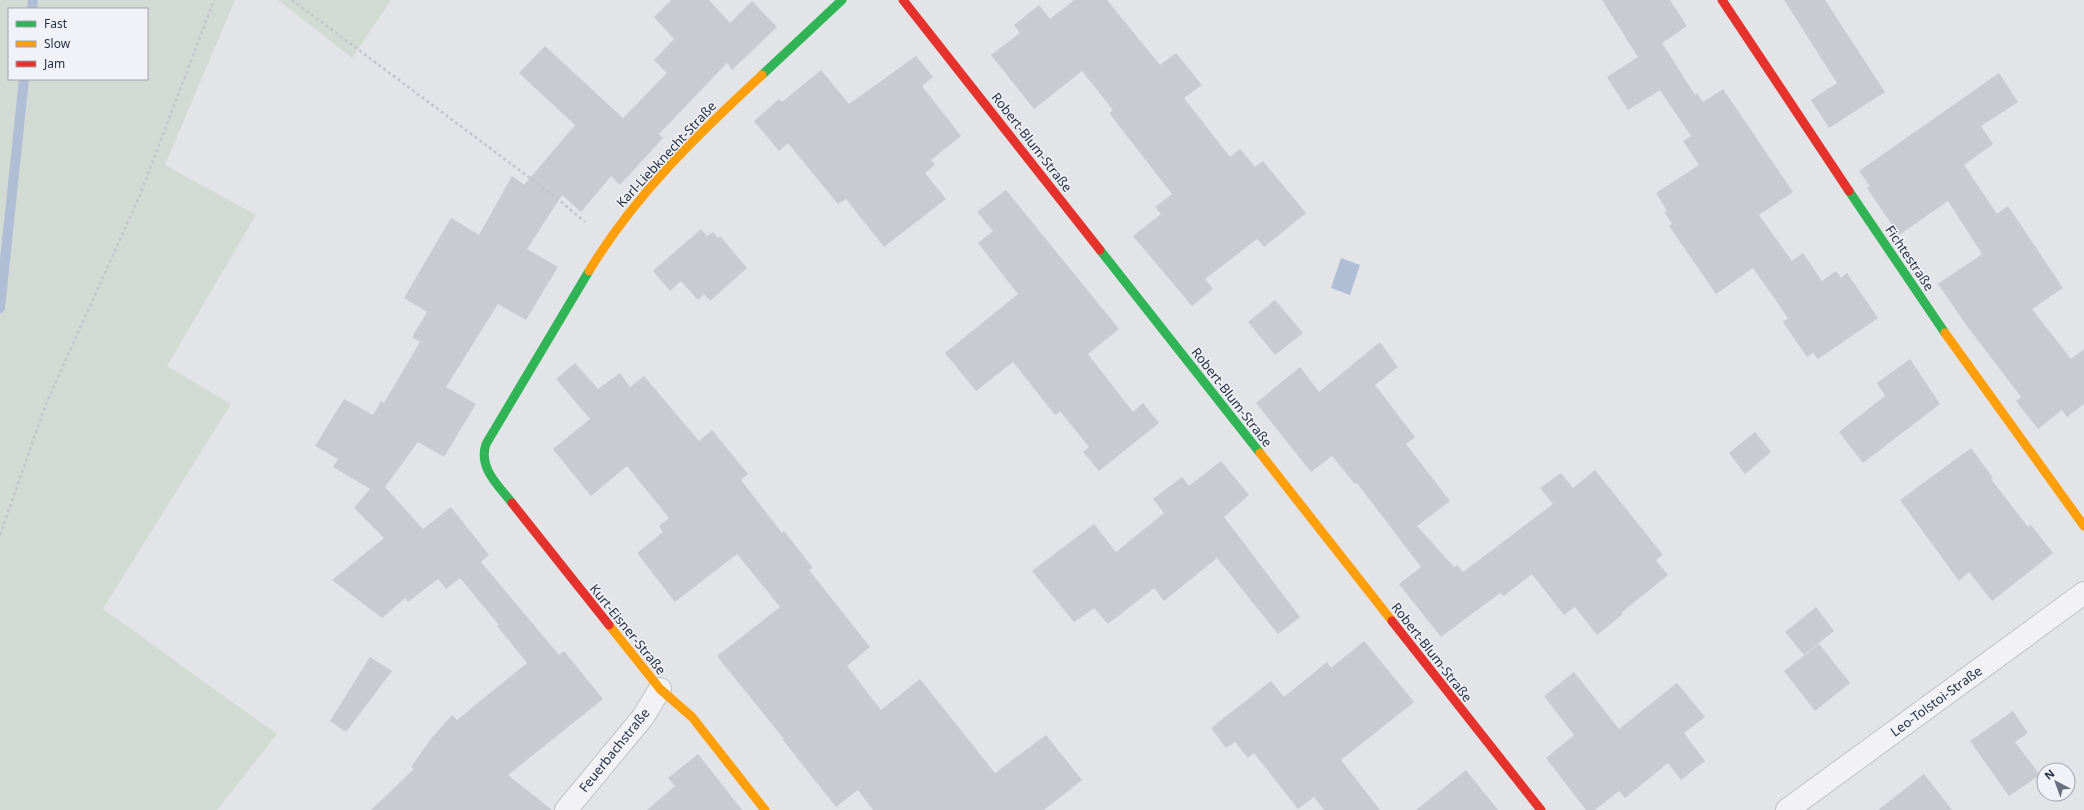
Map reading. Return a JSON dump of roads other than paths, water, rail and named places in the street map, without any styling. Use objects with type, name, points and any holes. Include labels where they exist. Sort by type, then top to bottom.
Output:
[{"type":"street","name":"Karl-Liebknecht-Straße","points":[[482,456],[486,442],[497,423],[607,241],[640,197],[732,102],[842,0]]},
{"type":"street","name":"Robert-Blum-Straße","points":[[903,0],[1541,810]]},
{"type":"street","name":"Fichtestraße","points":[[1722,0],[1939,325],[2084,526]]},
{"type":"street","name":"Kurt-Eisner-Straße","points":[[482,456],[484,467],[492,478],[660,689],[692,717],[765,810]]},
{"type":"street","name":"Leo-Tolstoi-Straße","points":[[1787,810],[2084,593]]},
{"type":"street","name":"Feuerbachstraße","points":[[566,810],[643,717],[660,689]]},
{"type":"water","points":[[1341,258],[1360,265],[1350,295],[1331,288]]},
{"type":"waterway","points":[[32,8],[33,0]]},
{"type":"waterway","points":[[0,308],[24,80]]}]
